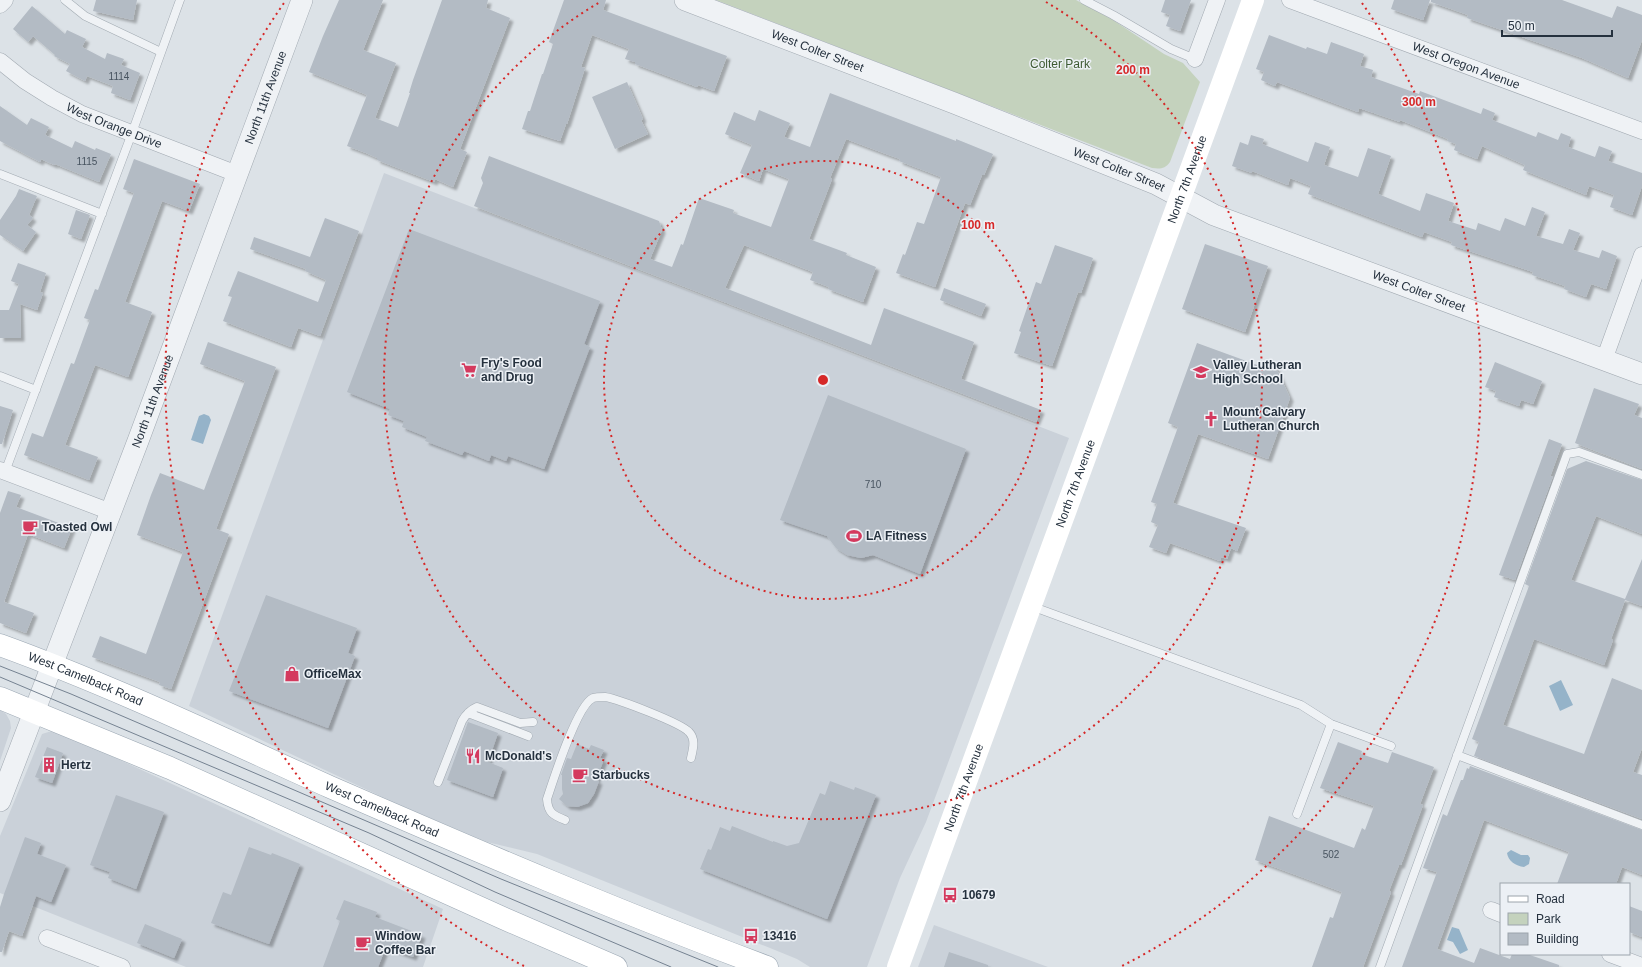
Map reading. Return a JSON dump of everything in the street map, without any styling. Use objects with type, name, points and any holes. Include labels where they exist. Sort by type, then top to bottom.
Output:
[{"type":"main road","name":"North 7th Avenue","points":[[898,967],[1253,0]]},
{"type":"main road","name":"West Camelback Road","points":[[0,645],[53,665],[179,718],[503,862],[676,933],[767,967]]},
{"type":"main road","points":[[0,698],[191,777],[505,919],[616,967]]},
{"type":"street","points":[[0,5],[5,0]]},
{"type":"street","name":"North 11th Avenue","points":[[0,801],[111,512],[302,0]]},
{"type":"street","name":"West Colter Street","points":[[685,0],[961,106],[1156,184],[1214,215],[1642,374]]},
{"type":"street","points":[[1196,59],[1217,0]]},
{"type":"street","name":"West Oregon Avenue","points":[[1290,0],[1642,131]]},
{"type":"street","name":"West Orange Drive","points":[[0,61],[25,81],[82,114],[238,174]]},
{"type":"street","points":[[1604,360],[1642,255]]},
{"type":"street","points":[[3,470],[111,512]]},
{"type":"street","points":[[47,938],[101,963],[122,967]]},
{"type":"street","points":[[1613,955],[1642,966]]},
{"type":"lane","points":[[65,0],[86,16],[160,52]]},
{"type":"lane","points":[[3,470],[36,390],[180,0]]},
{"type":"lane","points":[[1084,0],[1113,15],[1171,50],[1196,59]]},
{"type":"lane","points":[[0,174],[102,214]]},
{"type":"lane","points":[[0,376],[36,390]]},
{"type":"lane","points":[[1380,967],[1567,454],[1579,452],[1642,475]]},
{"type":"lane","points":[[1030,606],[1301,705],[1331,724],[1391,746]]},
{"type":"lane","points":[[565,820],[555,816],[548,809],[547,800],[577,720],[584,706],[593,698],[603,697],[616,700],[678,725],[689,732],[694,742],[692,758]]},
{"type":"lane","points":[[438,782],[462,720],[468,713],[477,708],[520,723],[533,722]]},
{"type":"lane","points":[[468,713],[528,736]]},
{"type":"lane","points":[[1297,814],[1331,724]]},
{"type":"lane","points":[[1457,756],[1642,824]]},
{"type":"shaded area","points":[[384,173],[1069,438],[926,822],[900,878],[867,967],[810,967],[797,959],[537,854],[487,842],[395,803],[189,706]]},
{"type":"shaded area","points":[[0,710],[6,714],[10,721],[11,728],[0,761]]},
{"type":"shaded area","points":[[55,730],[443,909],[423,967],[186,967],[0,893],[0,836],[42,734]]},
{"type":"shaded area","points":[[934,925],[1048,967],[918,967]]},
{"type":"green space","name":"Colter Park","points":[[716,0],[1076,0],[1113,20],[1164,54],[1183,63],[1200,82],[1170,162],[1162,168],[1152,168]]},
{"type":"water","points":[[204,414],[209,416],[211,420],[203,444],[191,440],[199,416]]},
{"type":"water","points":[[1561,680],[1573,705],[1560,711],[1549,686]]},
{"type":"water","points":[[1511,850],[1521,855],[1528,855],[1530,858],[1529,864],[1524,867],[1513,863],[1507,853]]},
{"type":"water","points":[[1452,927],[1459,929],[1468,950],[1460,954],[1453,942],[1447,940]]},
{"type":"building","points":[[96,0],[137,0],[133,20],[93,11]]},
{"type":"building","points":[[339,0],[383,0],[363,50],[396,63],[375,118],[398,127],[413,80],[442,0],[488,0],[486,8],[510,18],[460,149],[467,152],[453,187],[435,179],[434,182],[377,160],[377,158],[347,146],[367,95],[309,72]]},
{"type":"building","points":[[564,0],[606,0],[603,10],[727,56],[714,91],[698,85],[697,87],[635,64],[635,62],[625,59],[629,49],[592,35],[581,67],[585,68],[560,141],[522,129],[528,111],[530,111],[553,44],[549,42]]},
{"type":"building","points":[[1165,0],[1191,0],[1180,31],[1166,26],[1170,15],[1161,12]]},
{"type":"building","points":[[1394,0],[1430,0],[1423,20],[1391,9]]},
{"type":"building","points":[[1431,0],[1562,0],[1612,18],[1617,6],[1642,15],[1642,40],[1628,78],[1582,58],[1467,18],[1468,15],[1431,2]]},
{"type":"building","points":[[32,6],[65,34],[67,30],[86,39],[82,47],[105,59],[107,53],[124,59],[121,65],[140,73],[130,100],[111,93],[113,86],[87,76],[85,81],[66,71],[70,64],[54,56],[55,55],[33,36],[28,42],[13,29]]},
{"type":"building","points":[[1269,35],[1306,49],[1307,47],[1327,54],[1331,42],[1364,54],[1360,66],[1373,70],[1371,77],[1419,94],[1420,91],[1481,114],[1483,108],[1495,113],[1492,120],[1536,137],[1538,132],[1558,140],[1561,133],[1571,137],[1568,147],[1595,157],[1599,146],[1612,151],[1608,161],[1642,173],[1642,186],[1632,215],[1610,207],[1614,195],[1589,186],[1586,195],[1523,170],[1525,165],[1482,146],[1477,159],[1454,150],[1456,144],[1447,141],[1448,139],[1400,120],[1400,122],[1359,108],[1358,112],[1277,82],[1275,86],[1261,80],[1264,72],[1256,69]]},
{"type":"building","points":[[627,82],[643,119],[641,120],[648,134],[615,149],[592,97]]},
{"type":"building","points":[[830,93],[993,154],[984,175],[982,175],[970,205],[965,203],[935,287],[896,273],[903,254],[905,255],[917,222],[924,224],[941,177],[899,161],[900,159],[846,139],[830,178],[832,179],[809,239],[847,253],[846,255],[876,267],[863,302],[828,289],[829,287],[810,280],[813,272],[744,245],[725,288],[871,345],[884,308],[974,342],[961,379],[1041,410],[1036,422],[474,206],[483,183],[481,178],[489,156],[659,221],[662,230],[650,259],[672,267],[681,244],[683,245],[699,198],[734,210],[733,213],[771,227],[789,179],[763,169],[759,181],[740,173],[752,145],[725,134],[734,112],[755,121],[759,110],[790,123],[784,137],[810,147]]},
{"type":"building","points":[[0,106],[27,125],[31,118],[49,127],[45,135],[72,148],[75,141],[95,150],[96,148],[111,154],[99,182],[41,159],[40,162],[0,141]]},
{"type":"building","points":[[1251,135],[1264,139],[1262,144],[1308,162],[1315,142],[1330,147],[1324,165],[1358,177],[1368,148],[1391,156],[1378,194],[1420,211],[1426,193],[1454,203],[1448,221],[1476,230],[1478,223],[1500,231],[1505,218],[1525,226],[1532,207],[1545,212],[1536,236],[1563,244],[1569,229],[1580,233],[1573,250],[1599,258],[1602,250],[1617,256],[1606,289],[1591,284],[1586,297],[1564,289],[1565,286],[1532,275],[1533,272],[1451,245],[1452,242],[1424,232],[1422,237],[1308,194],[1311,186],[1290,178],[1288,185],[1252,171],[1252,173],[1232,166],[1240,142],[1248,145]]},
{"type":"building","points":[[134,159],[200,184],[189,211],[162,201],[125,302],[152,312],[128,377],[95,365],[65,445],[98,457],[89,480],[24,455],[32,433],[43,437],[71,363],[74,364],[90,320],[84,318],[95,289],[98,290],[134,193],[123,189]]},
{"type":"building","points":[[19,189],[37,196],[29,215],[33,218],[27,225],[36,232],[23,251],[0,235],[0,220]]},
{"type":"building","points":[[76,210],[90,215],[81,239],[68,234]]},
{"type":"building","points":[[325,218],[359,231],[320,336],[298,328],[291,347],[223,321],[232,297],[228,296],[238,271],[318,302],[326,280],[305,271],[306,269],[250,249],[254,237],[310,257]]},
{"type":"building","name":"Fry's Food and Drug","points":[[409,229],[600,301],[584,344],[590,347],[544,469],[508,456],[506,461],[491,455],[489,461],[464,451],[462,455],[425,441],[427,437],[402,427],[404,421],[388,415],[390,409],[347,392]]},
{"type":"building","points":[[1205,244],[1268,266],[1245,332],[1182,309]]},
{"type":"building","points":[[1055,245],[1093,258],[1081,293],[1078,292],[1052,366],[1014,353],[1021,332],[1019,331],[1036,282],[1041,284]]},
{"type":"building","points":[[18,263],[46,273],[40,292],[43,293],[37,310],[20,304],[21,338],[0,338],[0,310],[9,310],[19,284],[11,281]]},
{"type":"building","points":[[944,288],[986,304],[981,316],[940,300]]},
{"type":"building","points":[[208,342],[276,367],[216,529],[229,534],[171,689],[159,685],[160,682],[92,657],[100,636],[146,654],[183,552],[137,535],[151,495],[160,473],[204,490],[245,381],[200,364]]},
{"type":"building","points":[[1197,343],[1260,366],[1273,361],[1290,398],[1268,459],[1198,434],[1173,503],[1246,528],[1237,551],[1231,548],[1227,559],[1221,557],[1220,561],[1170,543],[1166,553],[1149,547],[1158,525],[1151,522],[1157,504],[1151,502],[1178,427],[1168,423]]},
{"type":"building","points":[[1495,362],[1542,381],[1533,404],[1521,400],[1519,406],[1494,397],[1496,391],[1485,387]]},
{"type":"building","points":[[1594,388],[1639,404],[1634,415],[1642,418],[1642,469],[1575,443]]},
{"type":"building","points":[[828,395],[966,449],[920,574],[873,555],[861,558],[847,555],[836,548],[827,536],[780,520]]},
{"type":"building","points":[[0,406],[13,410],[2,444],[0,444]]},
{"type":"building","points":[[1549,439],[1562,444],[1550,477],[1553,476],[1515,580],[1499,575]]},
{"type":"building","points":[[1586,461],[1642,480],[1642,534],[1596,516],[1571,580],[1625,599],[1642,559],[1642,606],[1625,600],[1611,639],[1613,640],[1604,665],[1534,639],[1503,725],[1584,754],[1612,678],[1642,690],[1642,748],[1633,772],[1642,775],[1642,819],[1474,756],[1479,742],[1472,739],[1529,586],[1525,584],[1567,469]]},
{"type":"building","points":[[8,491],[21,495],[16,507],[72,528],[64,548],[28,534],[4,602],[34,613],[26,633],[0,623],[0,513]]},
{"type":"building","name":"OfficeMax","points":[[266,595],[357,628],[348,653],[355,656],[328,728],[229,691]]},
{"type":"building","name":"McDonald's","points":[[468,722],[498,733],[488,762],[503,768],[493,797],[447,780]]},
{"type":"building","points":[[1338,742],[1362,751],[1361,754],[1388,763],[1392,752],[1434,767],[1420,804],[1423,805],[1401,865],[1399,865],[1389,891],[1391,892],[1363,967],[1312,967],[1330,917],[1333,918],[1342,892],[1255,860],[1269,816],[1354,848],[1362,828],[1365,830],[1374,806],[1320,788]]},
{"type":"building","name":"Starbucks","points":[[577,744],[589,749],[591,745],[604,750],[600,758],[604,759],[596,780],[599,781],[594,794],[588,803],[577,807],[567,806],[559,799],[563,794],[561,775],[567,758],[571,759]]},
{"type":"building","name":"Hertz","points":[[47,747],[63,753],[52,783],[35,777]]},
{"type":"building","points":[[1470,766],[1642,830],[1642,875],[1622,867],[1616,883],[1557,883],[1569,852],[1484,820],[1437,949],[1474,963],[1480,948],[1510,959],[1512,955],[1530,955],[1559,965],[1559,967],[1402,967],[1437,872],[1423,868],[1443,814],[1447,816],[1461,780],[1463,780],[1467,768],[1469,769]]},
{"type":"building","points":[[830,781],[854,790],[855,787],[876,795],[827,919],[700,869],[708,849],[711,850],[720,827],[730,831],[732,826],[787,846],[799,843],[820,793],[825,795]]},
{"type":"building","points":[[116,795],[164,812],[136,889],[108,878],[110,872],[90,865]]},
{"type":"building","points":[[25,837],[41,843],[37,854],[66,865],[51,902],[36,896],[22,936],[9,931],[2,952],[0,952],[0,907]]},
{"type":"building","points":[[249,847],[271,855],[272,853],[300,864],[269,944],[211,923],[223,892],[231,895]]},
{"type":"building","points":[[344,900],[377,912],[375,917],[422,935],[413,957],[386,947],[378,967],[323,967],[340,921],[336,919]]},
{"type":"building","points":[[1630,906],[1642,911],[1642,937],[1630,932]]},
{"type":"building","points":[[145,924],[182,939],[174,958],[137,943]]},
{"type":"building","points":[[949,952],[988,965],[988,967],[944,967]]},
{"type":"tram line","points":[[0,666],[71,694],[501,879],[718,967]]},
{"type":"tram line","points":[[0,677],[369,833],[495,892],[671,967]]},
{"type":"place","name":"Fry's Food and Drug","points":[[469,370]]},
{"type":"place","name":"Valley Lutheran High School","points":[[1201,372]]},
{"type":"place","name":"Mount Calvary Lutheran Church","points":[[1211,419]]},
{"type":"place","name":"Toasted Owl","points":[[30,527]]},
{"type":"place","name":"LA Fitness","points":[[854,536]]},
{"type":"place","name":"OfficeMax","points":[[292,674]]},
{"type":"place","name":"McDonald's","points":[[473,756]]},
{"type":"place","name":"Hertz","points":[[49,765]]},
{"type":"place","name":"Starbucks","points":[[580,775]]},
{"type":"place","name":"10679","points":[[950,895]]},
{"type":"place","name":"13416","points":[[751,936]]},
{"type":"place","name":"Window Coffee Bar","points":[[363,943]]}]
